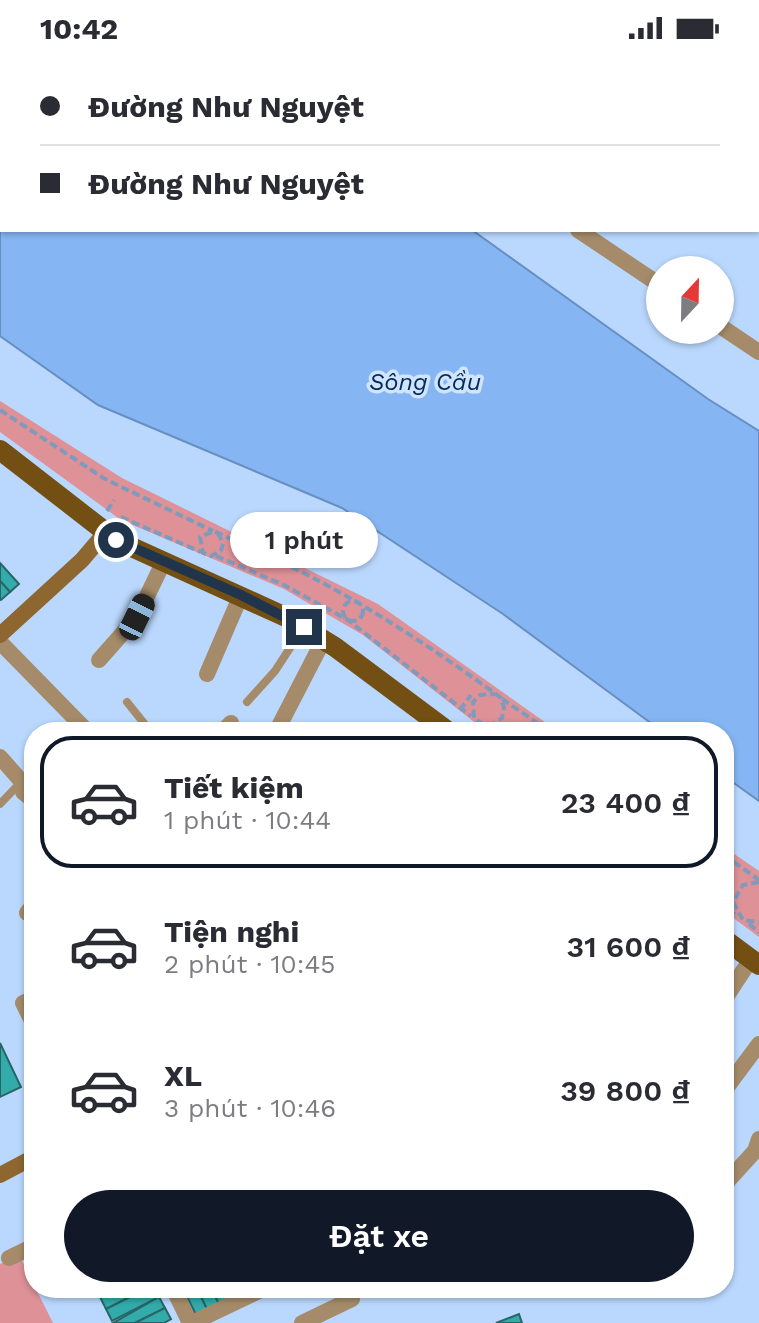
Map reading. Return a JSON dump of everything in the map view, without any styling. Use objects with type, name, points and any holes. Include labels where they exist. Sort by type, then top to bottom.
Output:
[{"type":"main road","points":[[0,450],[106,518],[164,561],[241,595],[324,639],[436,722]]},
{"type":"main road","points":[[0,635],[82,560],[106,518]]},
{"type":"main road","points":[[734,946],[755,962]]},
{"type":"main road","points":[[0,1175],[24,1162]]},
{"type":"street","points":[[581,232],[646,276]]},
{"type":"street","points":[[734,335],[759,352]]},
{"type":"street","points":[[99,660],[137,617],[164,561]]},
{"type":"street","points":[[207,674],[241,595]]},
{"type":"street","points":[[281,722],[324,639]]},
{"type":"street","points":[[0,642],[78,722]]},
{"type":"street","points":[[0,757],[22,782],[24,793]]},
{"type":"street","points":[[734,988],[755,962]]},
{"type":"street","points":[[734,1078],[759,1044]]},
{"type":"street","points":[[734,1174],[755,1151],[759,1139]]},
{"type":"street","points":[[9,1258],[24,1251]]},
{"type":"street","points":[[178,1298],[191,1323],[244,1298]]},
{"type":"street","points":[[302,1323],[352,1299]]},
{"type":"lane","points":[[247,702],[275,671],[304,627]]},
{"type":"lane","points":[[127,702],[143,722]]},
{"type":"lane","points":[[0,804],[22,782]]},
{"type":"path","points":[[0,410],[105,479],[357,602],[399,627],[536,722]]},
{"type":"path","points":[[106,518],[114,500]]},
{"type":"path","points":[[99,504],[106,518],[264,576],[348,620],[460,710],[483,722]]},
{"type":"path","points":[[203,553],[200,537],[216,532]]},
{"type":"path","points":[[213,555],[223,547],[216,532]]},
{"type":"path","points":[[350,602],[357,602],[362,607],[362,616],[354,621],[348,620],[344,608],[350,602]]},
{"type":"path","points":[[478,721],[472,713],[476,698],[485,693],[498,696],[504,707],[502,718],[496,722]]},
{"type":"path","points":[[460,710],[471,695]]},
{"type":"path","points":[[734,862],[759,881]]},
{"type":"path","points":[[759,881],[743,885],[734,895],[735,909],[743,920],[759,922]]},
{"type":"path","points":[[734,913],[759,932]]},
{"type":"shaded area","points":[[0,401],[122,478],[378,604],[545,722],[474,722],[363,635],[284,589],[121,520],[0,432]]},
{"type":"shaded area","points":[[734,854],[759,871],[759,937],[734,918]]},
{"type":"shaded area","points":[[19,1255],[24,1265],[24,1298],[40,1298],[53,1323],[0,1323],[0,1264]]},
{"type":"water","name":"Sông Cầu","points":[[0,232],[475,232],[708,399],[759,431],[759,801],[734,783],[734,722],[649,722],[503,614],[342,508],[98,405],[0,336]]},
{"type":"building","points":[[0,563],[19,584],[10,592],[0,581]]},
{"type":"building","points":[[0,581],[10,592],[1,600],[0,599]]},
{"type":"building","points":[[0,1043],[21,1087],[0,1097]]},
{"type":"building","points":[[100,1298],[128,1298],[106,1309]]},
{"type":"building","points":[[128,1298],[157,1298],[112,1321],[106,1309]]},
{"type":"building","points":[[157,1298],[165,1308],[135,1323],[113,1323]]},
{"type":"building","points":[[188,1298],[202,1298],[207,1309],[196,1315]]},
{"type":"building","points":[[202,1298],[216,1298],[219,1304],[207,1309]]},
{"type":"building","points":[[216,1298],[230,1298],[219,1304]]},
{"type":"building","points":[[165,1308],[171,1319],[164,1323],[135,1323]]},
{"type":"building","points":[[519,1314],[522,1323],[496,1323]]},
{"type":"route","points":[[116,540],[241,595],[304,627]]}]
